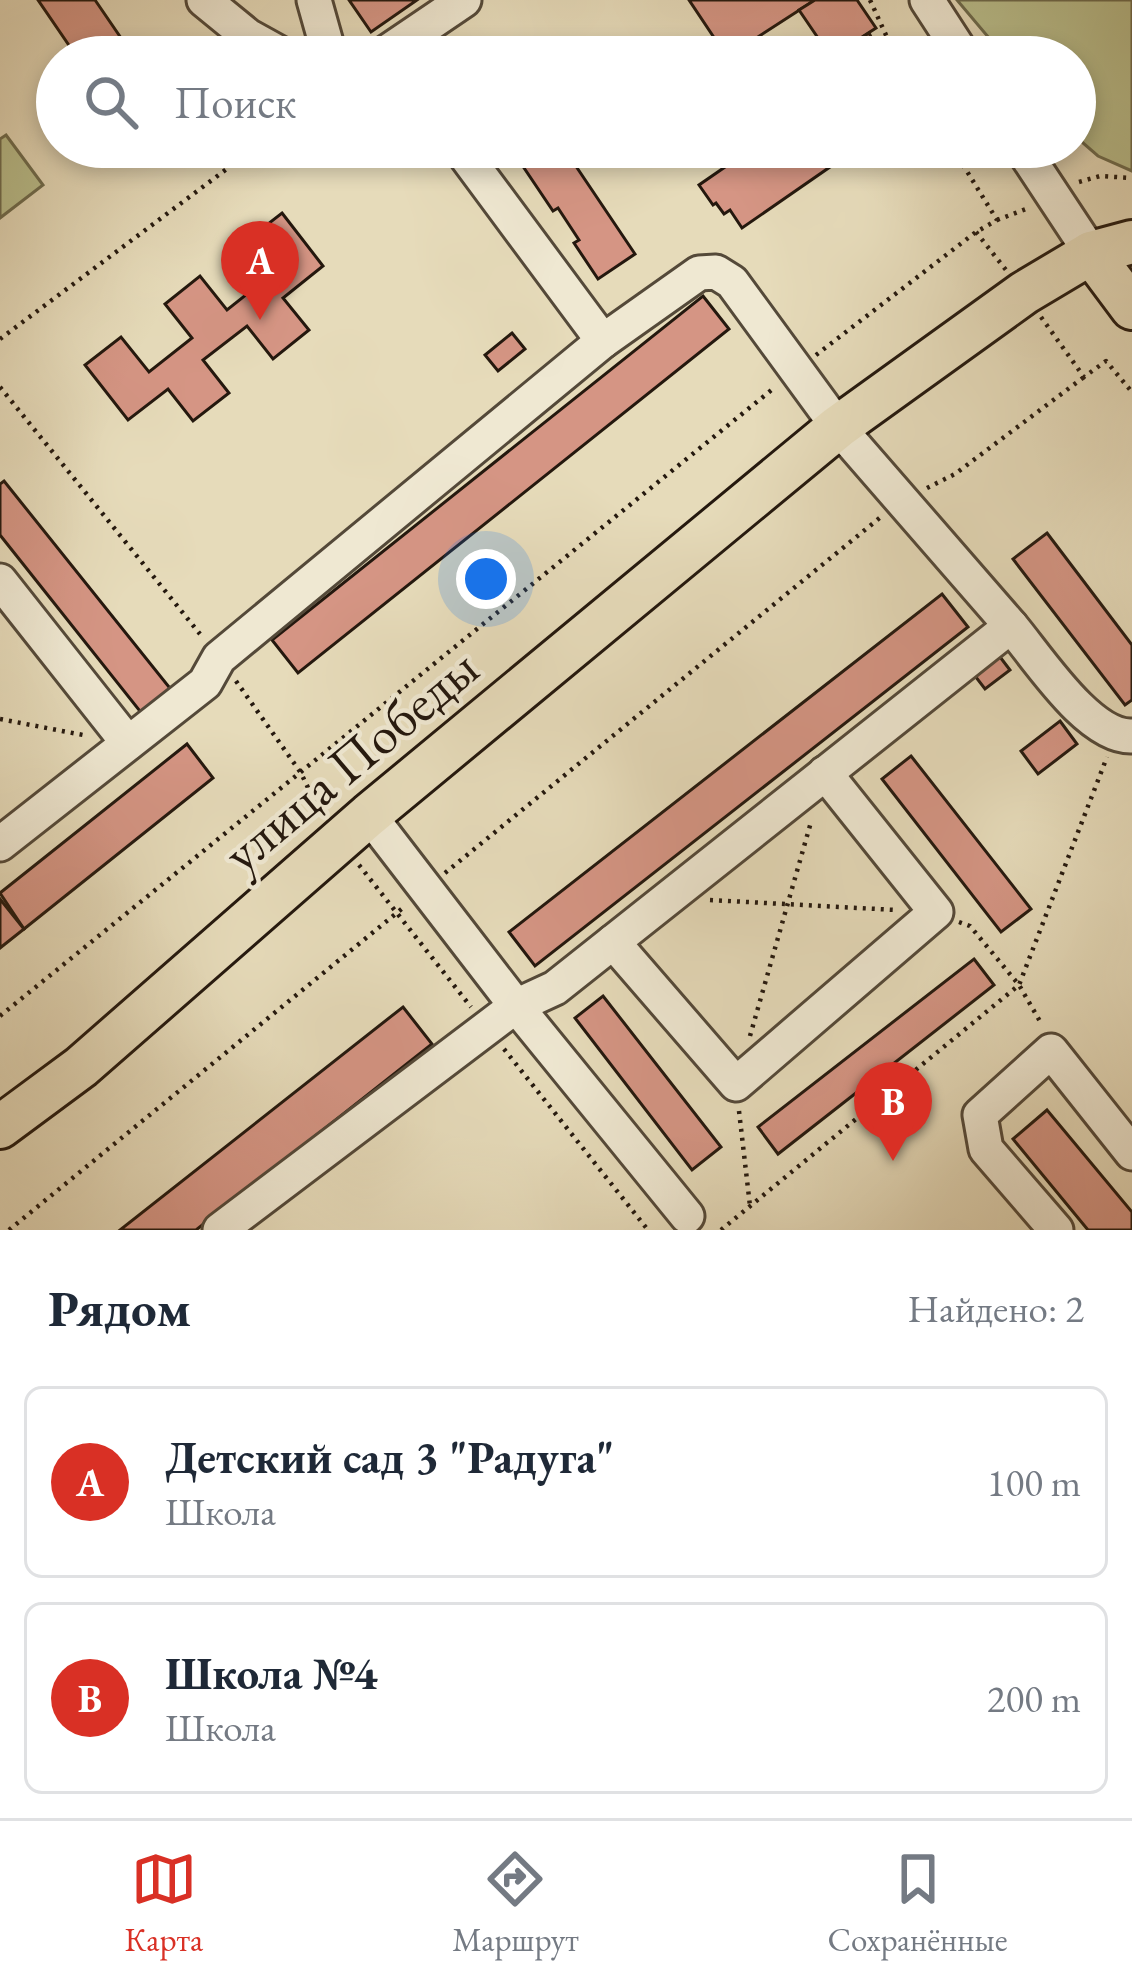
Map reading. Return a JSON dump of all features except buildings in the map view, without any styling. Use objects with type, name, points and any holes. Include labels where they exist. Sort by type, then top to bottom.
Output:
[{"type":"main road","name":"улица Победы","points":[[0,1127],[81,1067],[354,828],[838,427],[1024,293],[1112,247]]},
{"type":"main road","points":[[1112,247],[1132,308]]},
{"type":"street","points":[[204,0],[248,36]]},
{"type":"street","points":[[314,0],[324,36]]},
{"type":"street","points":[[411,36],[464,0]]},
{"type":"street","points":[[927,0],[950,36]]},
{"type":"street","points":[[475,168],[603,341]]},
{"type":"street","points":[[1040,168],[1112,247]]},
{"type":"street","points":[[0,844],[205,683],[219,658],[603,341],[699,273],[716,272],[732,282],[838,427],[1091,720],[1124,736]]},
{"type":"street","points":[[0,580],[128,743]]},
{"type":"street","points":[[220,1230],[516,1006],[555,988],[1011,626]]},
{"type":"street","points":[[613,942],[736,1084],[936,912],[825,773]]},
{"type":"street","points":[[354,828],[426,889],[687,1216]]},
{"type":"street","points":[[1056,1230],[986,1149],[980,1115],[1052,1051],[1132,1153]]},
{"type":"path","points":[[870,0],[886,36]]},
{"type":"path","points":[[0,339],[228,168]]},
{"type":"path","points":[[0,1016],[796,369],[998,220],[965,168]]},
{"type":"path","points":[[976,232],[1084,377]]},
{"type":"path","points":[[9,1230],[902,500],[955,474],[1106,361],[1132,392]]},
{"type":"path","points":[[0,386],[219,658],[301,773],[322,819],[354,828]]},
{"type":"path","points":[[0,719],[128,743]]},
{"type":"path","points":[[721,1230],[1019,985],[1124,736]]},
{"type":"path","points":[[750,1206],[736,1084],[825,773]]},
{"type":"green space","points":[[957,0],[1132,0],[1132,171],[1096,154],[1096,36],[987,36]]},
{"type":"green space","points":[[6,135],[43,185],[0,218],[0,139]]},
{"type":"place","name":"Детский сад 3 \"Радуга\"","points":[[260,320]]},
{"type":"place","name":"Школа №4","points":[[893,1161]]}]
